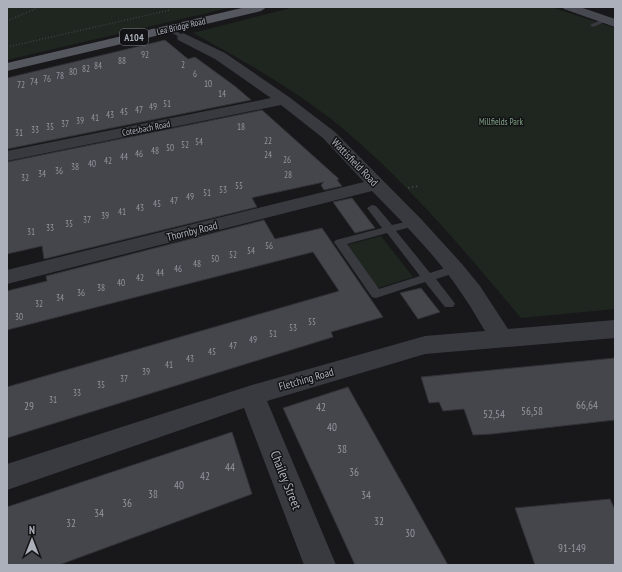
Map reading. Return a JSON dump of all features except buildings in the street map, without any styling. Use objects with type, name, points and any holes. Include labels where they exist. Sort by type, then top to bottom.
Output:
[{"type":"main road","name":"Lea Bridge Road","points":[[7,67],[176,33],[261,7]]},
{"type":"street","points":[[568,7],[610,22]]},
{"type":"street","name":"Wattisfield Road","points":[[176,33],[220,56],[284,100],[329,135],[414,223],[472,290],[502,339]]},
{"type":"street","name":"Cotesbach Road","points":[[7,156],[284,100]]},
{"type":"street","name":"Thornby Road","points":[[7,277],[377,184]]},
{"type":"street","name":"Fletching Road","points":[[7,477],[252,394],[425,345],[615,328]]},
{"type":"street","name":"Chailey Street","points":[[252,394],[320,565]]},
{"type":"lane","points":[[593,25],[610,22]]},
{"type":"lane","points":[[372,208],[449,304]]},
{"type":"lane","points":[[414,223],[340,242],[376,294],[454,269]]},
{"type":"path","points":[[7,21],[39,7]]},
{"type":"path","points":[[7,46],[176,9]]},
{"type":"path","points":[[407,188],[418,186]]},
{"type":"green space","points":[[7,7],[233,7],[7,60]]},
{"type":"green space","name":"Millfields Park","points":[[294,7],[551,7],[615,28],[615,309],[521,318],[435,218],[390,171],[341,127],[324,113],[288,88],[193,33]]},
{"type":"green space","points":[[381,236],[413,277],[378,288],[347,245]]}]
